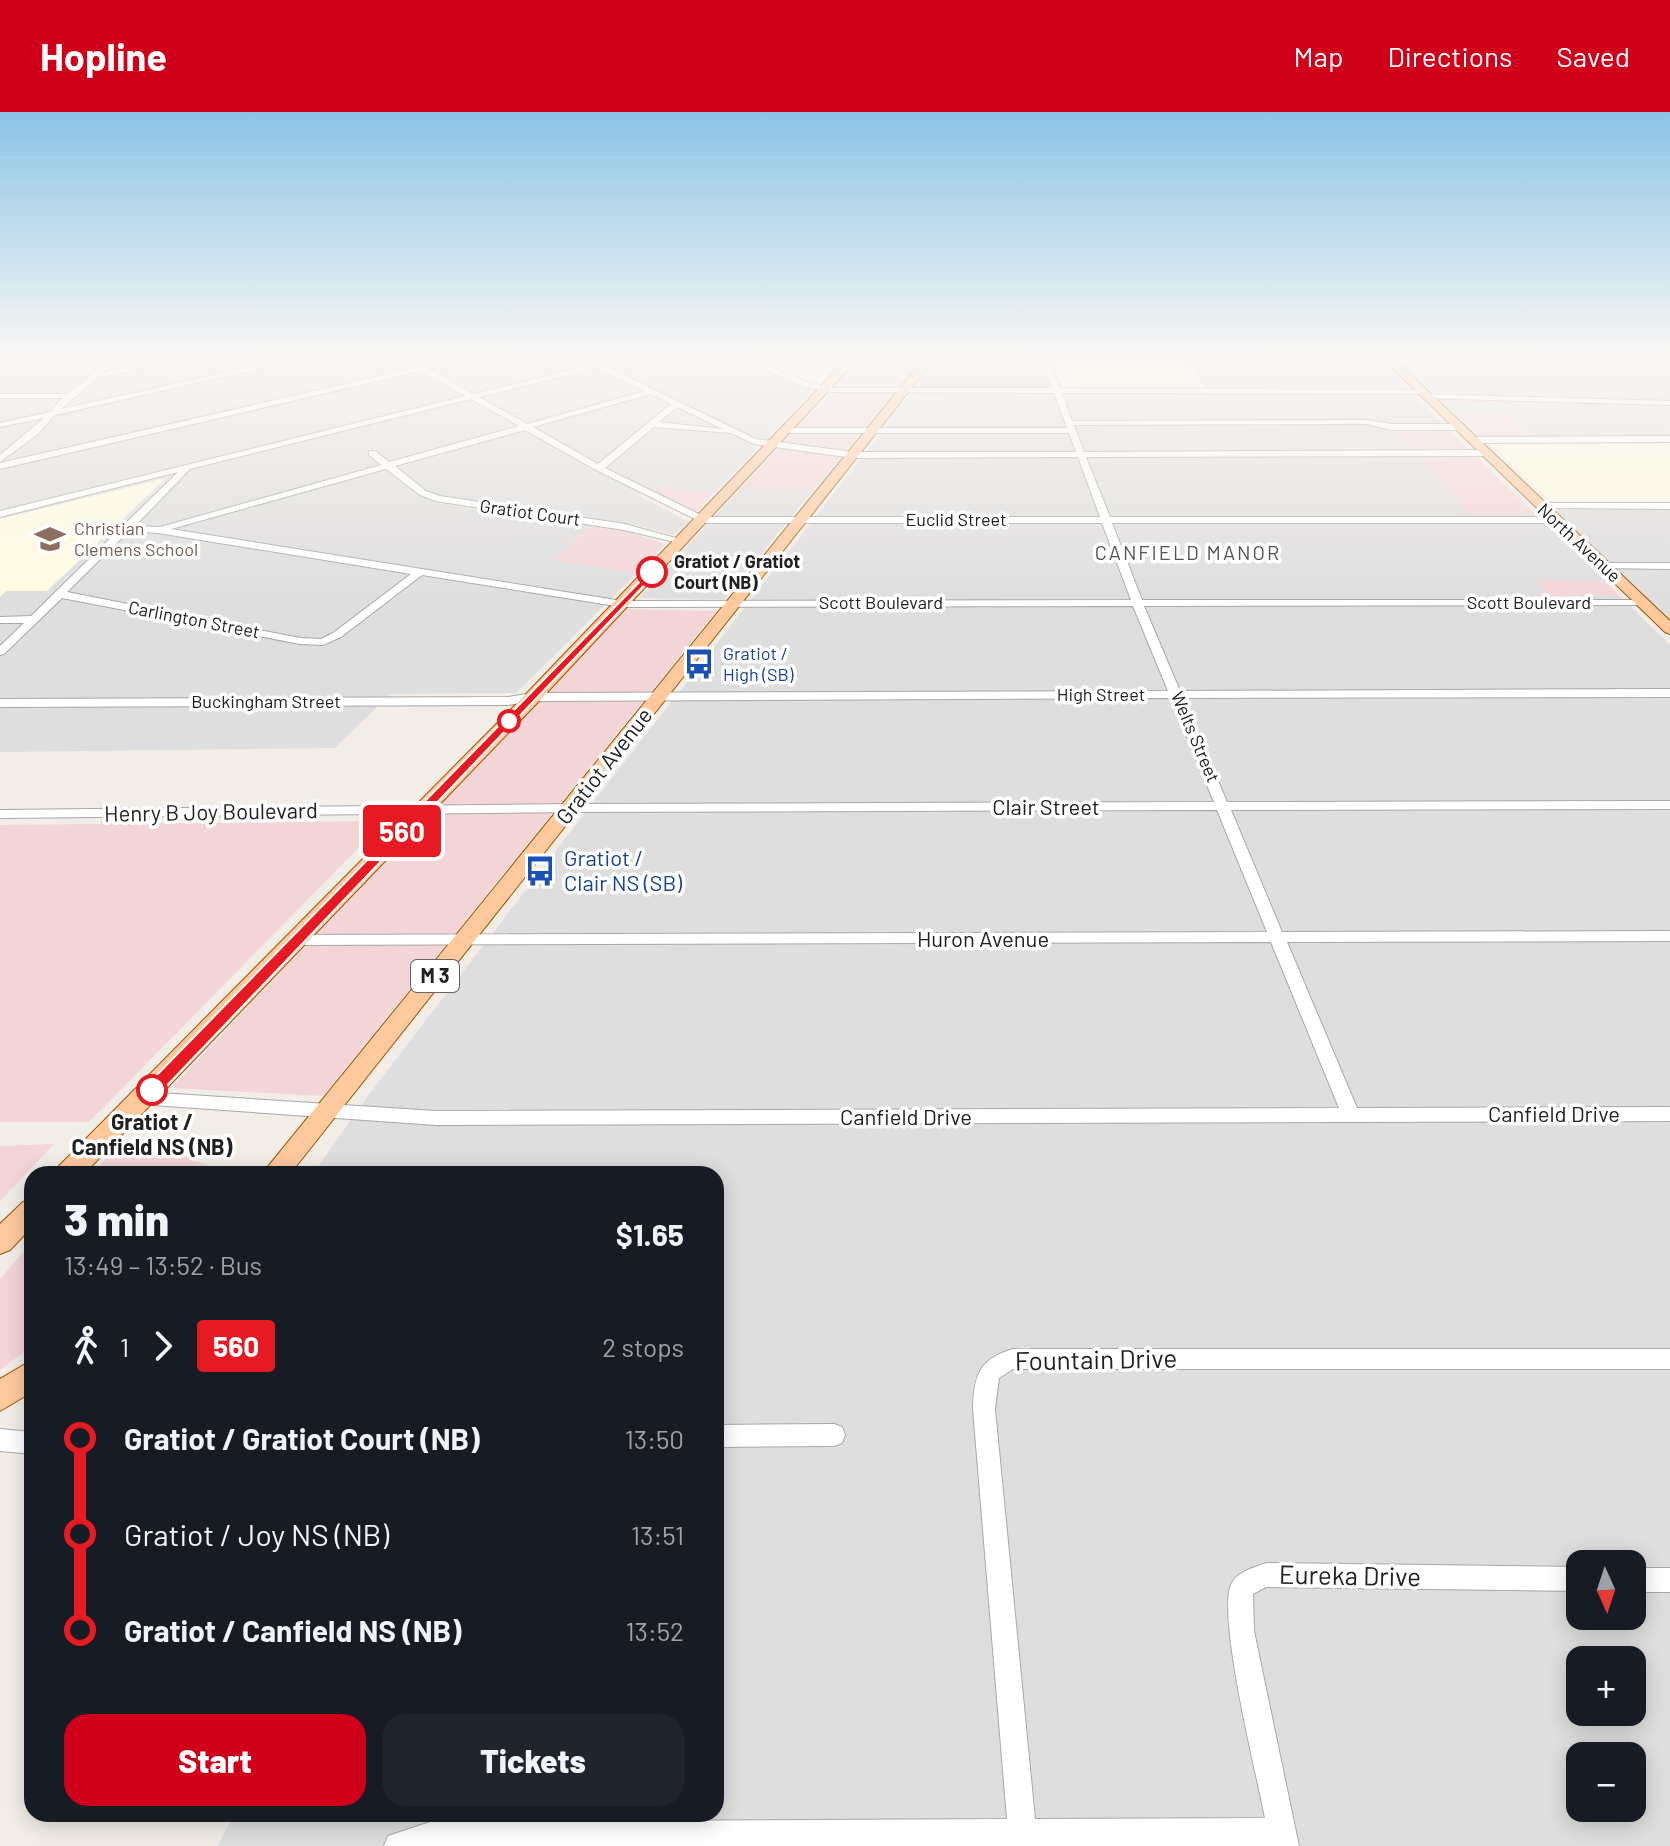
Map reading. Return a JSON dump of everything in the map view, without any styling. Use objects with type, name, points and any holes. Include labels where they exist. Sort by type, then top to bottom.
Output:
[{"type":"main road","points":[[76,1166],[533,697],[781,437]]},
{"type":"main road","name":"Gratiot Avenue","points":[[282,1166],[869,437]]},
{"type":"main road","name":"North Avenue","points":[[1468,437],[1670,629]]},
{"type":"main road","points":[[0,1242],[24,1218]]},
{"type":"main road","points":[[0,1397],[24,1380]]},
{"type":"street","points":[[0,459],[29,437]]},
{"type":"street","points":[[0,466],[127,437]]},
{"type":"street","points":[[0,514],[315,437]]},
{"type":"street","points":[[158,530],[388,467],[422,453],[483,437]]},
{"type":"street","name":"Euclid Street","points":[[544,437],[703,520],[1554,520]]},
{"type":"street","points":[[599,468],[636,437]]},
{"type":"street","points":[[749,437],[773,445],[853,455],[1485,453]]},
{"type":"street","name":"Welts Street","points":[[1075,437],[1138,602],[1351,1115]]},
{"type":"street","points":[[1471,440],[1670,439]]},
{"type":"street","name":"Gratiot Court","points":[[372,453],[423,493],[438,499],[625,527],[679,542]]},
{"type":"street","points":[[0,652],[188,469]]},
{"type":"street","points":[[1540,506],[1670,506]]},
{"type":"street","name":"Scott Boulevard","points":[[127,528],[158,530],[622,604],[1641,602]]},
{"type":"street","points":[[1604,566],[1670,566]]},
{"type":"street","name":"Carlington Street","points":[[59,594],[300,641],[329,639],[420,572]]},
{"type":"street","points":[[0,620],[33,619]]},
{"type":"street","name":"High Street","points":[[533,697],[1670,693]]},
{"type":"street","name":"Buckingham Street","points":[[0,703],[492,701],[533,697]]},
{"type":"street","name":"Clair Street","points":[[423,810],[1670,805]]},
{"type":"street","name":"Henry B Joy Boulevard","points":[[0,814],[423,810]]},
{"type":"street","name":"Huron Avenue","points":[[296,940],[1670,936]]},
{"type":"street","name":"Canfield Drive","points":[[144,1099],[436,1118],[1670,1114]]},
{"type":"street","name":"Fountain Drive","points":[[1022,1832],[984,1409],[986,1380],[995,1365],[1013,1359],[1670,1359]]},
{"type":"street","points":[[724,1436],[834,1435]]},
{"type":"street","points":[[0,1440],[24,1442]]},
{"type":"street","name":"Eureka Drive","points":[[1284,1839],[1241,1631],[1241,1590],[1247,1583],[1266,1575],[1566,1579]]},
{"type":"street","points":[[1646,1580],[1670,1580]]},
{"type":"street","points":[[398,1846],[430,1836],[1022,1832],[1284,1839]]},
{"type":"shaded area","points":[[0,437],[768,437],[713,494],[658,486],[638,495],[689,522],[673,535],[632,524],[437,495],[430,502],[591,526],[555,560],[637,573],[516,693],[390,694],[335,748],[0,752]]},
{"type":"shaded area","points":[[789,437],[857,437],[815,488],[742,487]]},
{"type":"shaded area","points":[[878,437],[1403,437],[1470,514],[1536,514],[1604,580],[1537,582],[1549,596],[1619,595],[1670,645],[1670,1846],[217,1846],[230,1822],[724,1822],[724,1166],[319,1166],[367,1097],[594,801]]},
{"type":"shaded area","points":[[1402,437],[1456,437],[1536,514],[1470,514]]},
{"type":"shaded area","points":[[1489,443],[1670,443],[1670,500],[1550,500]]},
{"type":"shaded area","points":[[166,478],[47,591],[6,591],[0,597],[0,519]]},
{"type":"shaded area","points":[[658,486],[713,494],[695,513],[650,490]]},
{"type":"shaded area","points":[[742,487],[815,488],[724,599],[639,598]]},
{"type":"shaded area","points":[[1670,509],[1670,619],[1553,510]]},
{"type":"shaded area","points":[[591,526],[626,531],[665,544],[637,573],[555,560]]},
{"type":"shaded area","points":[[1604,580],[1619,595],[1549,596],[1536,581]]},
{"type":"shaded area","points":[[624,609],[716,611],[323,1096],[171,1088]]},
{"type":"shaded area","points":[[385,821],[89,1122],[0,1122],[0,825]]},
{"type":"shaded area","points":[[120,1141],[174,1153],[209,1166],[99,1166]]},
{"type":"shaded area","points":[[54,1144],[33,1166],[24,1166],[24,1176],[0,1201],[0,1146]]},
{"type":"shaded area","points":[[24,1251],[24,1352],[0,1370],[0,1279]]},
{"type":"bus line","name":"560","points":[[152,1090],[652,572]]},
{"type":"place","name":"Christian Clemens School","points":[[50,539]]},
{"type":"place","name":"Gratiot / Gratiot Court (NB)","points":[[652,572]]},
{"type":"place","name":"Gratiot / High (SB)","points":[[699,664]]},
{"type":"place","name":"Gratiot / Clair NS (SB)","points":[[540,871]]},
{"type":"place","name":"Gratiot / Canfield NS (NB)","points":[[152,1090]]},
{"type":"district","name":"CANFIELD MANOR","points":[[1188,553]]}]
